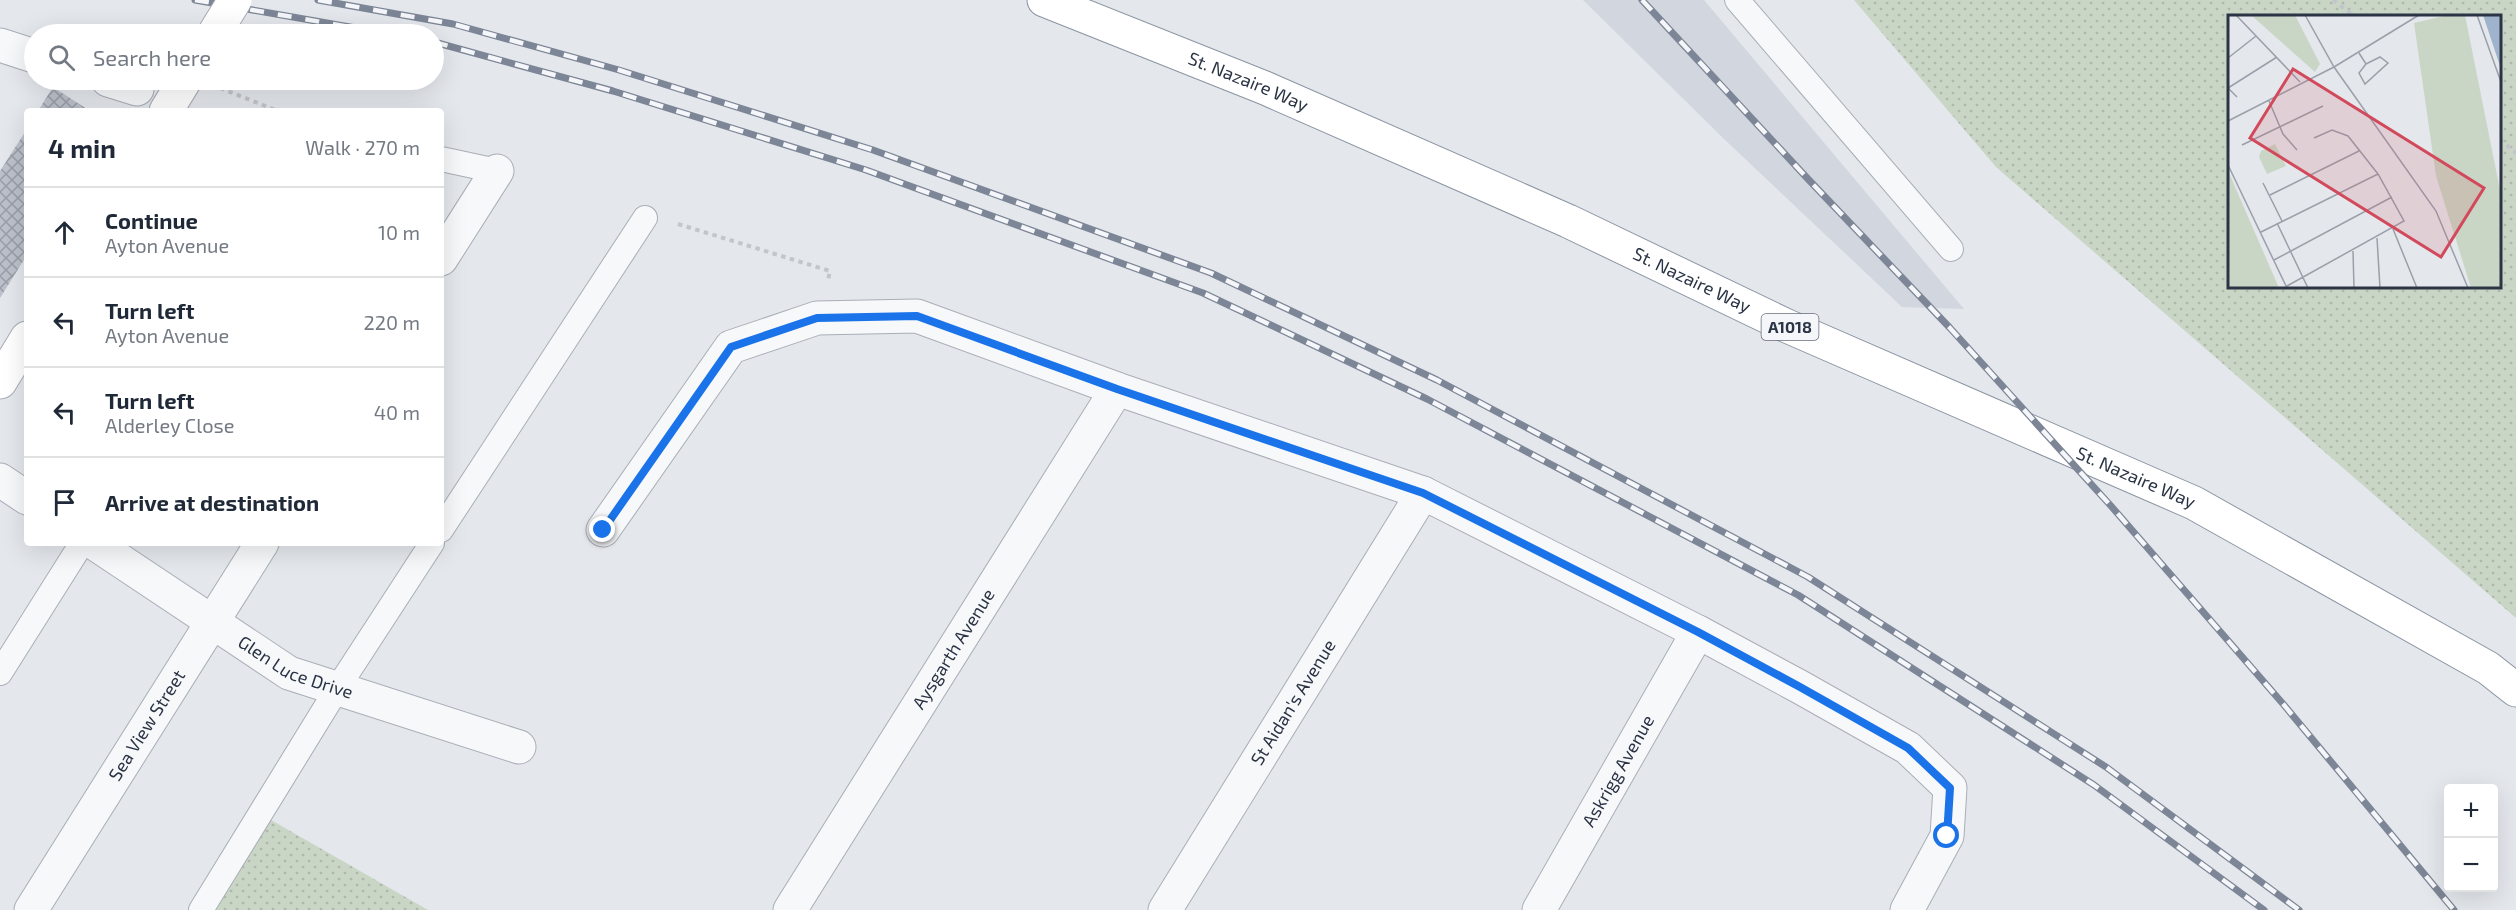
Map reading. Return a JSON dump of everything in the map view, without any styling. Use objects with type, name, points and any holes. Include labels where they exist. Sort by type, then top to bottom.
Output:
[{"type":"main road","points":[[220,24],[235,0]]},
{"type":"main road","name":"St. Nazaire Way","points":[[1044,0],[1265,88],[1568,221],[1787,326],[2194,503],[2487,668],[2516,690]]},
{"type":"main road","points":[[0,382],[24,343]]},
{"type":"street","points":[[0,45],[24,53]]},
{"type":"street","points":[[444,255],[497,171]]},
{"type":"street","points":[[603,530],[731,347],[817,318],[917,316],[1117,389],[1423,493],[1698,632],[1908,748],[1950,788],[1947,836],[1907,910]]},
{"type":"street","name":"Aysgarth Avenue","points":[[790,910],[1117,389]]},
{"type":"street","points":[[0,480],[24,496]]},
{"type":"street","name":"St Aidan's Avenue","points":[[1165,910],[1423,493]]},
{"type":"street","name":"Glen Luce Drive","points":[[98,546],[288,673],[519,747]]},
{"type":"street","name":"Sea View Street","points":[[31,910],[260,546]]},
{"type":"street","name":"Askrigg Avenue","points":[[1539,910],[1698,632]]},
{"type":"lane","points":[[1737,0],[1952,249]]},
{"type":"lane","points":[[444,160],[497,171]]},
{"type":"lane","points":[[444,525],[645,218]]},
{"type":"lane","points":[[0,674],[80,546]]},
{"type":"lane","points":[[201,910],[337,689],[430,546]]},
{"type":"path","points":[[2333,0],[2353,15]]},
{"type":"path","points":[[2501,141],[2516,153]]},
{"type":"path","points":[[645,218],[663,219],[830,271],[817,318]]},
{"type":"shaded area","points":[[1583,0],[1704,0],[1964,309],[1902,307],[1723,138]]},
{"type":"green space","points":[[1854,0],[2516,0],[2516,618],[1996,167]]},
{"type":"green space","points":[[271,820],[428,910],[216,910]]},
{"type":"building","points":[[51,90],[58,90],[85,108],[40,108]]},
{"type":"building","points":[[24,134],[24,260],[0,298],[0,171]]},
{"type":"railway","points":[[195,0],[333,24]]},
{"type":"railway","points":[[318,0],[453,24],[619,70],[873,150],[1211,273],[1437,380],[1808,577],[2106,767],[2299,910]]},
{"type":"railway","points":[[1642,0],[1950,328],[2111,506],[2284,705],[2454,910]]},
{"type":"railway","points":[[444,45],[613,91],[866,170],[1203,293],[1427,399],[1798,595],[2094,785],[2264,910]]},
{"type":"route","points":[[603,530],[731,347],[817,318],[917,316],[1117,389],[1423,493],[1698,632],[1908,748],[1950,788],[1947,836]]}]
